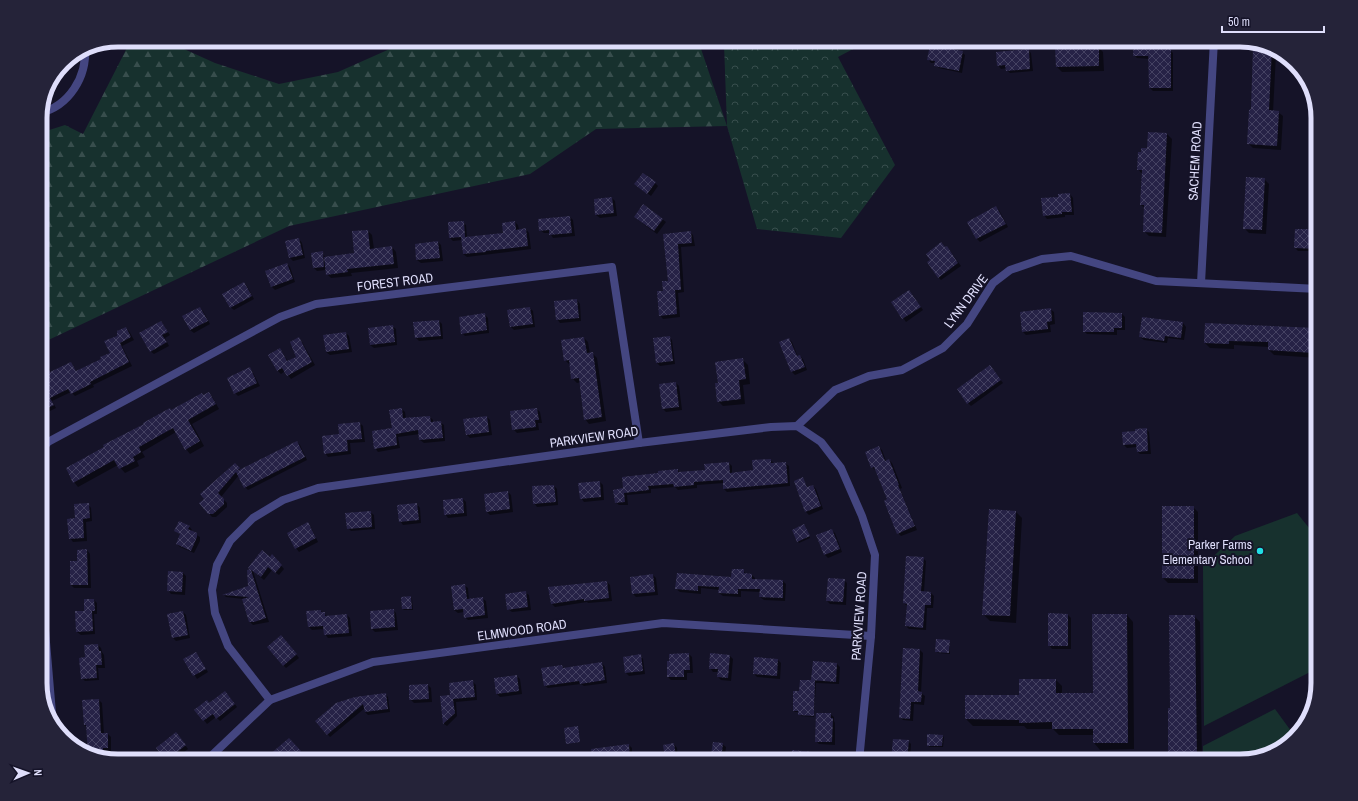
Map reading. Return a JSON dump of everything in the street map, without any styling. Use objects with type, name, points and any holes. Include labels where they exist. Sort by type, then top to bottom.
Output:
[{"type":"street","name":"SACHEM ROAD","points":[[1201,283],[1214,47]]},
{"type":"street","points":[[47,111],[59,104],[77,85],[82,76],[85,55]]},
{"type":"street","name":"LYNN DRIVE","points":[[797,426],[835,390],[869,376],[902,370],[943,348],[967,324],[993,283],[1010,270],[1042,259],[1071,256],[1156,281],[1311,289]]},
{"type":"street","name":"FOREST ROAD","points":[[47,443],[280,317],[316,304],[612,267],[639,443]]},
{"type":"street","name":"PARKVIEW ROAD","points":[[270,700],[228,646],[215,613],[212,590],[216,565],[230,541],[254,518],[283,500],[318,488],[639,443],[797,426],[821,442],[841,468],[862,516],[875,555],[871,636],[860,754]]},
{"type":"street","name":"ELMWOOD ROAD","points":[[213,754],[270,700],[373,662],[663,623],[871,636]]},
{"type":"street","points":[[47,645],[52,709]]},
{"type":"green space","points":[[127,47],[180,47],[215,63],[279,84],[338,72],[394,47],[700,47],[727,126],[596,129],[530,174],[289,226],[47,341],[47,131],[65,125],[83,134]]},
{"type":"green space","points":[[724,47],[857,47],[838,57],[895,165],[841,238],[757,229],[727,126]]},
{"type":"green space","points":[[1297,513],[1311,530],[1311,672],[1204,726],[1203,566],[1235,536]]},
{"type":"green space","points":[[1275,709],[1291,731],[1276,745],[1259,752],[1240,754],[1203,754],[1203,746]]},
{"type":"building","points":[[930,47],[941,47],[963,51],[959,71],[934,66],[935,61],[927,60]]},
{"type":"building","points":[[1055,47],[1099,47],[1099,66],[1056,67]]},
{"type":"building","points":[[1134,47],[1148,47],[1148,56],[1133,56]]},
{"type":"building","points":[[1148,48],[1171,49],[1171,88],[1149,88]]},
{"type":"building","points":[[1253,48],[1272,54],[1269,110],[1279,111],[1277,146],[1247,144],[1249,110],[1251,109]]},
{"type":"building","points":[[1029,49],[1030,69],[1006,71],[1005,65],[997,66],[996,52]]},
{"type":"building","points":[[1148,132],[1167,133],[1162,233],[1143,232],[1144,205],[1140,205],[1142,170],[1137,170],[1138,152],[1141,152],[1141,148],[1147,148]]},
{"type":"building","points":[[643,173],[656,182],[647,194],[634,184]]},
{"type":"building","points":[[1246,177],[1265,178],[1262,230],[1243,229]]},
{"type":"building","points":[[1070,193],[1072,212],[1062,212],[1062,214],[1043,216],[1041,198],[1058,197],[1058,194]]},
{"type":"building","points":[[612,197],[614,213],[595,215],[594,199]]},
{"type":"building","points":[[643,204],[663,219],[654,231],[634,217]]},
{"type":"building","points":[[996,206],[1006,224],[976,239],[967,222]]},
{"type":"building","points":[[570,216],[572,233],[549,235],[549,230],[539,231],[538,219]]},
{"type":"building","points":[[464,221],[465,237],[503,233],[502,223],[515,221],[516,230],[526,228],[528,246],[463,254],[461,237],[449,238],[448,222]]},
{"type":"building","points":[[1295,229],[1311,229],[1311,249],[1294,248]]},
{"type":"building","points":[[368,230],[370,249],[392,246],[394,264],[347,269],[348,272],[326,275],[324,257],[354,253],[352,231]]},
{"type":"building","points":[[691,231],[692,243],[678,244],[681,290],[675,290],[677,314],[659,316],[657,291],[663,291],[662,281],[668,281],[663,234]]},
{"type":"building","points":[[299,238],[303,255],[289,258],[285,241]]},
{"type":"building","points":[[438,241],[440,258],[416,260],[415,244]]},
{"type":"building","points":[[941,242],[945,247],[947,246],[958,263],[938,278],[927,262],[930,260],[926,254]]},
{"type":"building","points":[[323,251],[324,267],[313,268],[311,253]]},
{"type":"building","points":[[287,263],[293,279],[271,287],[265,271]]},
{"type":"building","points":[[244,282],[252,296],[230,308],[222,294]]},
{"type":"building","points":[[909,290],[921,307],[902,319],[891,302]]},
{"type":"building","points":[[577,299],[579,318],[556,320],[554,301]]},
{"type":"building","points":[[200,307],[208,321],[190,330],[182,316]]},
{"type":"building","points":[[530,307],[533,324],[510,327],[507,310]]},
{"type":"building","points":[[1051,308],[1052,321],[1047,322],[1048,329],[1022,332],[1020,312]]},
{"type":"building","points":[[1083,312],[1122,313],[1122,328],[1114,328],[1114,332],[1083,332]]},
{"type":"building","points":[[485,313],[487,330],[461,334],[459,317]]},
{"type":"building","points":[[1142,317],[1183,322],[1181,338],[1165,336],[1164,341],[1139,337]]},
{"type":"building","points":[[439,320],[441,336],[415,338],[413,322]]},
{"type":"building","points":[[161,321],[168,332],[162,335],[167,342],[150,352],[139,333]]},
{"type":"building","points":[[1205,323],[1311,328],[1311,353],[1268,350],[1268,342],[1229,341],[1229,344],[1204,343]]},
{"type":"building","points":[[393,325],[395,342],[370,345],[368,328]]},
{"type":"building","points":[[126,327],[131,337],[120,343],[129,362],[90,382],[91,384],[71,394],[68,389],[50,398],[54,405],[47,408],[47,365],[50,372],[71,362],[76,371],[101,359],[100,357],[110,353],[104,341],[117,336],[117,331]]},
{"type":"building","points":[[346,332],[349,349],[326,352],[323,335]]},
{"type":"building","points":[[670,336],[673,361],[656,363],[653,338]]},
{"type":"building","points":[[299,337],[312,362],[287,376],[282,368],[277,371],[268,355],[280,348],[287,361],[296,357],[290,342]]},
{"type":"building","points":[[584,337],[587,353],[593,352],[602,417],[584,420],[579,378],[571,379],[569,360],[564,361],[561,340]]},
{"type":"building","points":[[789,338],[797,356],[800,355],[805,367],[791,372],[779,342]]},
{"type":"building","points":[[743,358],[746,379],[739,380],[741,399],[717,402],[715,383],[718,383],[715,362]]},
{"type":"building","points":[[990,365],[1001,380],[967,404],[957,389]]},
{"type":"building","points":[[250,367],[257,383],[234,394],[227,378]]},
{"type":"building","points":[[676,382],[679,407],[662,409],[659,384]]},
{"type":"building","points":[[209,392],[216,404],[188,420],[200,441],[185,450],[173,428],[139,447],[141,452],[133,457],[135,461],[119,469],[114,460],[73,483],[66,468],[104,447],[103,445],[144,424],[143,423],[170,408],[171,410],[202,393],[203,395]]},
{"type":"building","points":[[402,408],[403,418],[430,416],[431,422],[441,421],[443,438],[419,440],[418,430],[396,434],[397,445],[374,449],[372,431],[392,428],[389,410]]},
{"type":"building","points":[[537,408],[539,420],[535,420],[536,427],[512,430],[510,411]]},
{"type":"building","points":[[487,416],[489,432],[466,435],[463,419]]},
{"type":"building","points":[[360,422],[362,439],[347,440],[348,451],[324,454],[322,436],[339,434],[338,424]]},
{"type":"building","points":[[1147,428],[1148,451],[1137,452],[1136,444],[1123,445],[1122,432]]},
{"type":"building","points":[[297,441],[305,457],[244,488],[236,472],[218,493],[224,499],[224,504],[213,514],[208,514],[199,503],[204,499],[200,494],[235,463],[240,468],[237,471]]},
{"type":"building","points":[[879,446],[885,461],[889,459],[915,526],[897,534],[884,501],[887,499],[874,467],[871,468],[865,452]]},
{"type":"building","points":[[771,459],[771,463],[786,462],[788,483],[723,489],[723,480],[694,482],[694,485],[674,487],[673,484],[648,486],[649,490],[624,493],[625,502],[615,503],[613,490],[623,488],[622,477],[678,469],[678,472],[705,470],[704,464],[729,462],[730,473],[753,470],[752,460]]},
{"type":"building","points":[[803,477],[807,487],[813,485],[821,506],[805,512],[794,481]]},
{"type":"building","points":[[600,481],[601,497],[580,499],[578,483]]},
{"type":"building","points":[[554,485],[556,502],[533,504],[532,486]]},
{"type":"building","points":[[508,491],[510,509],[486,512],[484,494]]},
{"type":"building","points":[[463,498],[464,513],[444,515],[443,500]]},
{"type":"building","points":[[89,503],[90,518],[83,519],[84,538],[69,539],[67,519],[75,518],[74,504]]},
{"type":"building","points":[[417,503],[419,520],[399,522],[397,505]]},
{"type":"building","points":[[1162,506],[1194,506],[1194,579],[1162,578]]},
{"type":"building","points":[[989,509],[1016,511],[1010,616],[982,615]]},
{"type":"building","points":[[371,511],[372,527],[347,529],[345,513]]},
{"type":"building","points":[[179,521],[190,526],[188,529],[197,533],[197,537],[191,551],[176,544],[180,534],[174,531]]},
{"type":"building","points":[[308,522],[316,538],[295,549],[287,533]]},
{"type":"building","points":[[804,524],[810,536],[797,542],[792,530]]},
{"type":"building","points":[[832,529],[840,549],[824,555],[816,535]]},
{"type":"building","points":[[87,549],[88,585],[70,585],[70,561],[77,561],[77,550]]},
{"type":"building","points":[[262,550],[270,557],[272,554],[282,565],[275,573],[268,567],[261,577],[251,570],[266,618],[249,622],[242,599],[249,597],[222,595],[248,586],[247,570],[250,569],[248,568]]},
{"type":"building","points":[[906,556],[924,557],[921,591],[931,592],[931,605],[925,605],[923,628],[905,626],[907,604],[903,603]]},
{"type":"building","points":[[732,569],[744,569],[744,573],[752,574],[752,579],[783,580],[783,598],[759,597],[760,589],[738,589],[738,594],[718,593],[719,587],[698,586],[698,591],[675,589],[677,573],[731,577]]},
{"type":"building","points":[[168,571],[183,572],[182,592],[167,591]]},
{"type":"building","points":[[653,574],[655,592],[632,594],[630,577]]},
{"type":"building","points":[[828,578],[845,579],[843,602],[826,601]]},
{"type":"building","points":[[607,581],[609,598],[584,601],[584,599],[551,604],[548,587]]},
{"type":"building","points":[[465,584],[467,599],[483,597],[485,615],[464,618],[463,609],[454,610],[451,586]]},
{"type":"building","points":[[526,591],[528,607],[507,610],[505,594]]},
{"type":"building","points":[[411,596],[412,609],[402,609],[401,597]]},
{"type":"building","points":[[84,599],[94,599],[95,611],[92,611],[93,631],[76,632],[75,611],[84,611]]},
{"type":"building","points":[[394,609],[395,627],[371,629],[370,611]]},
{"type":"building","points":[[321,610],[321,612],[325,612],[325,616],[347,614],[349,633],[324,635],[323,626],[308,627],[306,611]]},
{"type":"building","points":[[183,611],[188,635],[172,638],[167,614]]},
{"type":"building","points":[[1048,613],[1068,614],[1068,646],[1048,646]]},
{"type":"building","points":[[1092,614],[1127,614],[1128,743],[1093,743],[1093,729],[1052,729],[1052,722],[1019,723],[1019,720],[965,719],[965,695],[1019,695],[1019,679],[1056,679],[1056,693],[1093,693]]},
{"type":"building","points":[[1169,615],[1195,615],[1197,754],[1168,754],[1168,708],[1170,708]]},
{"type":"building","points":[[281,635],[297,654],[283,666],[267,647]]},
{"type":"building","points":[[936,639],[950,640],[949,653],[935,652]]},
{"type":"building","points":[[98,644],[99,651],[101,651],[102,665],[96,665],[97,678],[81,679],[79,658],[85,657],[84,645]]},
{"type":"building","points":[[903,648],[920,649],[918,691],[922,692],[921,702],[911,702],[910,719],[899,718]]},
{"type":"building","points":[[196,652],[206,669],[193,676],[183,659]]},
{"type":"building","points":[[689,653],[690,670],[684,670],[684,677],[667,677],[667,661],[669,661],[669,654]]},
{"type":"building","points":[[710,653],[730,655],[728,678],[717,677],[718,669],[709,669]]},
{"type":"building","points":[[641,654],[643,671],[625,673],[623,657]]},
{"type":"building","points":[[754,657],[778,659],[777,676],[753,674]]},
{"type":"building","points":[[813,661],[837,663],[836,682],[811,680]]},
{"type":"building","points":[[602,662],[605,680],[580,684],[579,681],[544,686],[541,668],[562,665],[563,668]]},
{"type":"building","points":[[517,675],[519,691],[496,694],[494,678]]},
{"type":"building","points":[[473,680],[475,697],[453,699],[455,713],[443,724],[440,696],[450,695],[449,683]]},
{"type":"building","points":[[800,680],[815,680],[814,716],[798,715],[798,711],[793,711],[793,691],[799,691]]},
{"type":"building","points":[[428,684],[429,699],[409,700],[409,685]]},
{"type":"building","points":[[225,691],[235,704],[216,719],[213,714],[203,721],[194,710],[207,700],[209,703]]},
{"type":"building","points":[[386,693],[388,709],[365,712],[363,704],[327,735],[315,721],[336,703],[355,697]]},
{"type":"building","points":[[99,699],[101,733],[108,733],[108,748],[103,748],[103,752],[88,747],[82,700]]},
{"type":"building","points":[[816,713],[831,713],[831,718],[833,718],[832,742],[815,742]]},
{"type":"building","points":[[578,726],[580,742],[566,744],[564,728]]},
{"type":"building","points":[[176,732],[186,745],[175,754],[161,754],[156,748]]},
{"type":"building","points":[[927,734],[943,735],[942,746],[927,746]]},
{"type":"building","points":[[289,738],[301,751],[298,754],[270,754]]},
{"type":"building","points":[[893,739],[909,740],[908,754],[892,754]]},
{"type":"building","points":[[713,742],[723,743],[722,754],[711,754]]},
{"type":"building","points":[[674,743],[676,754],[664,754],[663,745]]},
{"type":"building","points":[[629,744],[630,754],[592,754],[591,749]]},
{"type":"building","points":[[792,750],[823,753],[823,754],[792,754]]},
{"type":"place","name":"Parker Farms Elementary School","points":[[1260,551]]}]
